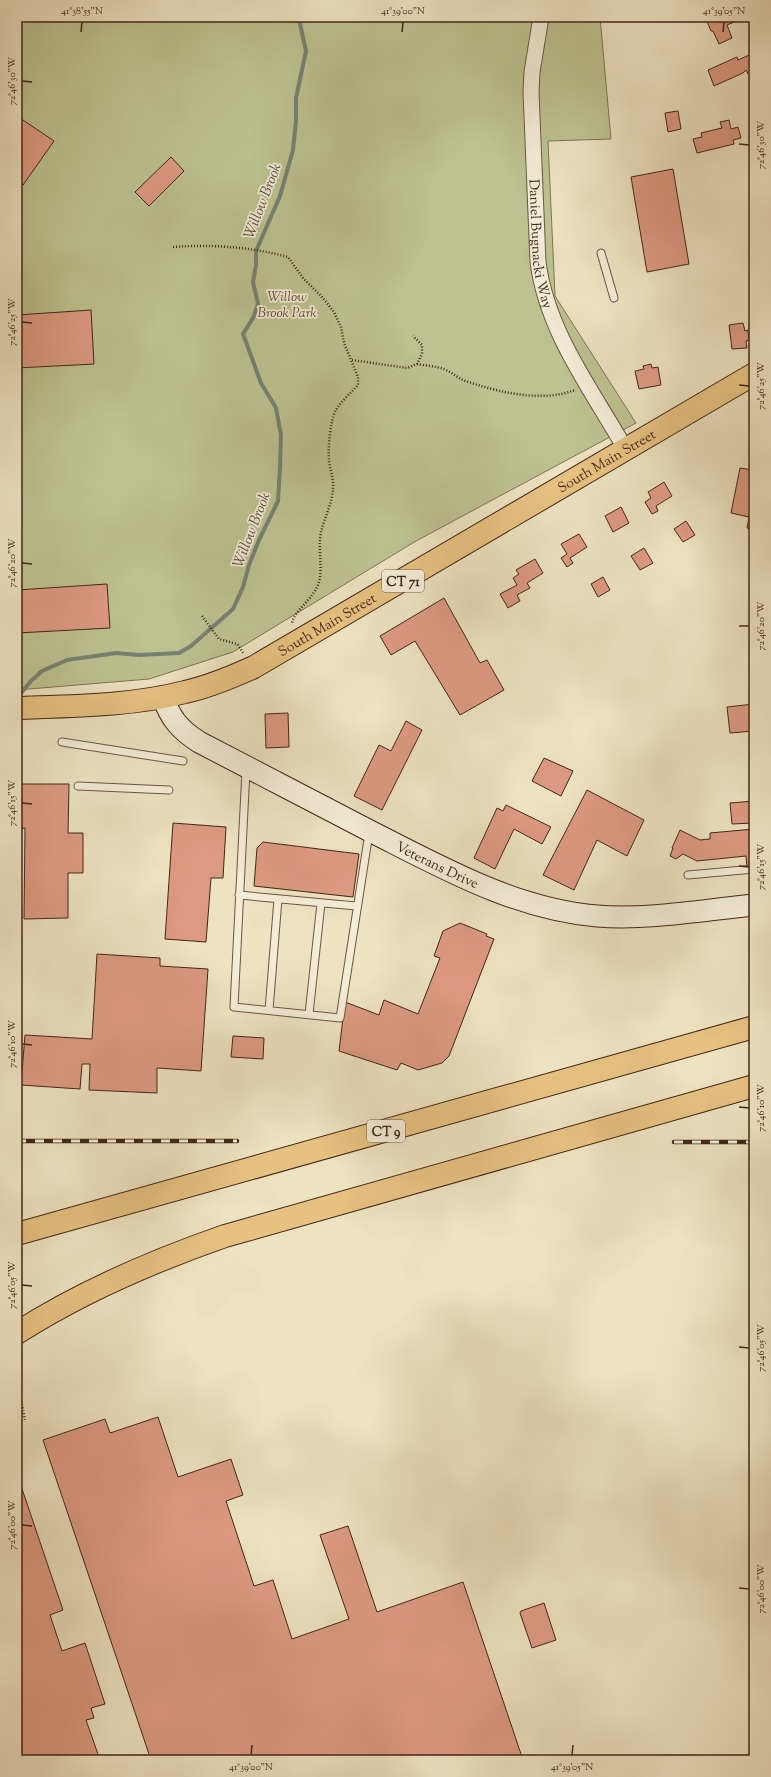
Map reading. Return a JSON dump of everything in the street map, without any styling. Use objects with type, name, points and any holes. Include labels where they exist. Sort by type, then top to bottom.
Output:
[{"type":"main road","name":"South Main Street","points":[[21,708],[114,702],[163,697],[204,687],[265,662],[754,374]]},
{"type":"main road","name":"CT 9","points":[[17,1234],[754,1027]]},
{"type":"main road","points":[[17,1333],[75,1300],[152,1264],[237,1232],[754,1086]]},
{"type":"street","name":"Daniel Bugnacki Way","points":[[541,17],[532,72],[531,92],[540,275],[548,305],[560,336],[586,385],[626,450]]},
{"type":"street","name":"Veterans Drive","points":[[163,697],[168,711],[176,724],[186,734],[246,768],[471,881],[503,895],[545,908],[598,916],[616,917],[754,905]]},
{"type":"lane","points":[[601,253],[614,298]]},
{"type":"lane","points":[[62,742],[183,761]]},
{"type":"lane","points":[[246,768],[234,1007],[340,1018],[356,906],[369,830]]},
{"type":"lane","points":[[78,786],[169,790]]},
{"type":"lane","points":[[688,874],[754,869]]},
{"type":"lane","points":[[239,895],[356,906]]},
{"type":"lane","points":[[269,1010],[278,899]]},
{"type":"lane","points":[[308,1014],[321,903]]},
{"type":"path","points":[[173,247],[200,246],[260,250],[288,257],[303,278],[323,298],[334,312],[341,328],[344,343],[358,377],[358,385],[335,411],[331,430],[329,462],[334,488],[321,533],[319,548],[320,577],[316,590],[292,620]]},
{"type":"path","points":[[413,336],[422,345],[422,354],[417,364]]},
{"type":"path","points":[[351,360],[407,368],[417,364],[444,369],[462,379],[528,396],[556,395],[586,385]]},
{"type":"path","points":[[202,616],[219,639],[237,644],[246,657]]},
{"type":"path","points":[[17,1380],[25,1420]]},
{"type":"green space","name":"Willow Brook Park","points":[[17,17],[600,17],[611,139],[548,141],[555,296],[636,423],[416,541],[233,652],[149,679],[17,690]]},
{"type":"building","points":[[705,17],[732,17],[734,22],[727,25],[732,38],[719,44]]},
{"type":"building","points":[[754,53],[754,71],[748,74],[746,70],[743,73],[714,86],[708,70],[737,57],[738,60]]},
{"type":"building","points":[[678,111],[681,129],[668,132],[665,113]]},
{"type":"building","points":[[17,116],[54,141],[23,185],[17,181]]},
{"type":"building","points":[[729,120],[731,129],[738,127],[741,138],[733,140],[734,144],[697,153],[693,139],[702,137],[701,133],[722,128],[720,122]]},
{"type":"building","points":[[171,157],[184,171],[149,206],[135,192]]},
{"type":"building","points":[[673,169],[689,264],[647,272],[631,177]]},
{"type":"building","points":[[91,310],[94,364],[17,368],[17,315]]},
{"type":"building","points":[[750,313],[754,313],[754,337]]},
{"type":"building","points":[[743,323],[745,331],[748,330],[749,340],[746,341],[747,348],[732,349],[729,325]]},
{"type":"building","points":[[651,364],[652,368],[658,367],[661,385],[639,389],[635,371],[644,369],[643,366]]},
{"type":"building","points":[[740,468],[754,470],[754,529],[747,528],[749,517],[731,513]]},
{"type":"building","points":[[664,482],[672,496],[656,506],[658,511],[652,514],[645,502],[651,498],[648,492]]},
{"type":"building","points":[[621,507],[629,523],[613,532],[605,516]]},
{"type":"building","points":[[686,521],[695,535],[683,542],[674,529]]},
{"type":"building","points":[[579,534],[587,547],[570,558],[573,563],[567,567],[561,558],[567,554],[561,544]]},
{"type":"building","points":[[644,548],[653,563],[640,570],[631,556]]},
{"type":"building","points":[[535,559],[543,573],[527,583],[530,588],[517,595],[520,601],[508,608],[500,594],[517,585],[513,578],[519,574],[516,570]]},
{"type":"building","points":[[603,577],[610,590],[598,597],[591,584]]},
{"type":"building","points":[[107,584],[110,628],[17,633],[17,590]]},
{"type":"building","points":[[444,598],[480,663],[487,660],[504,690],[460,715],[415,641],[391,655],[380,636]]},
{"type":"building","points":[[754,704],[754,731],[730,733],[727,707]]},
{"type":"building","points":[[288,713],[289,747],[266,748],[265,714]]},
{"type":"building","points":[[406,721],[422,730],[382,810],[354,796],[379,745],[391,751]]},
{"type":"building","points":[[544,758],[573,771],[561,796],[532,781]]},
{"type":"building","points":[[17,784],[69,784],[68,833],[83,833],[83,873],[68,873],[68,918],[24,919],[25,828],[17,829]]},
{"type":"building","points":[[587,790],[644,820],[627,856],[597,840],[574,890],[543,875]]},
{"type":"building","points":[[754,801],[754,823],[732,824],[730,803]]},
{"type":"building","points":[[506,805],[551,827],[542,844],[514,829],[495,869],[474,858],[497,808],[503,811]]},
{"type":"building","points":[[173,823],[226,827],[223,878],[211,878],[206,942],[165,939]]},
{"type":"building","points":[[754,829],[754,866],[747,867],[746,856],[697,861],[683,854],[676,859],[670,856],[680,830],[700,840],[710,839],[710,833]]},
{"type":"building","points":[[263,842],[359,854],[353,897],[254,886],[257,848]]},
{"type":"building","points":[[460,923],[487,934],[486,936],[494,939],[449,1056],[442,1063],[418,1070],[401,1063],[397,1070],[339,1051],[345,1002],[379,1015],[384,1000],[418,1014],[440,958],[434,956],[443,931]]},
{"type":"building","points":[[97,954],[160,958],[160,966],[208,969],[201,1071],[157,1068],[157,1093],[89,1090],[90,1064],[82,1064],[80,1089],[21,1085],[25,1035],[92,1039]]},
{"type":"building","points":[[233,1036],[264,1038],[263,1059],[231,1057]]},
{"type":"building","points":[[158,1417],[178,1477],[231,1459],[243,1495],[226,1501],[254,1586],[273,1580],[292,1639],[349,1619],[320,1535],[348,1526],[377,1612],[463,1582],[523,1760],[151,1760],[43,1440],[105,1419],[110,1433]]},
{"type":"building","points":[[17,1474],[63,1610],[50,1615],[62,1651],[85,1643],[105,1704],[91,1708],[94,1718],[86,1720],[100,1760],[17,1759]]},
{"type":"building","points":[[544,1603],[556,1640],[532,1648],[520,1613],[521,1611]]},
{"type":"waterway","name":"Willow Brook","points":[[17,698],[31,681],[42,671],[67,660],[116,653],[139,655],[179,653],[191,646],[233,609],[243,587],[249,565],[259,540],[278,501],[281,435],[276,408],[261,383],[243,334],[253,318],[258,304],[253,282],[256,265],[256,251],[280,196],[293,150],[296,121],[296,98],[306,51],[297,17]]},
{"type":"railway","points":[[17,1141],[237,1141]]},
{"type":"railway","points":[[674,1142],[754,1142]]}]
